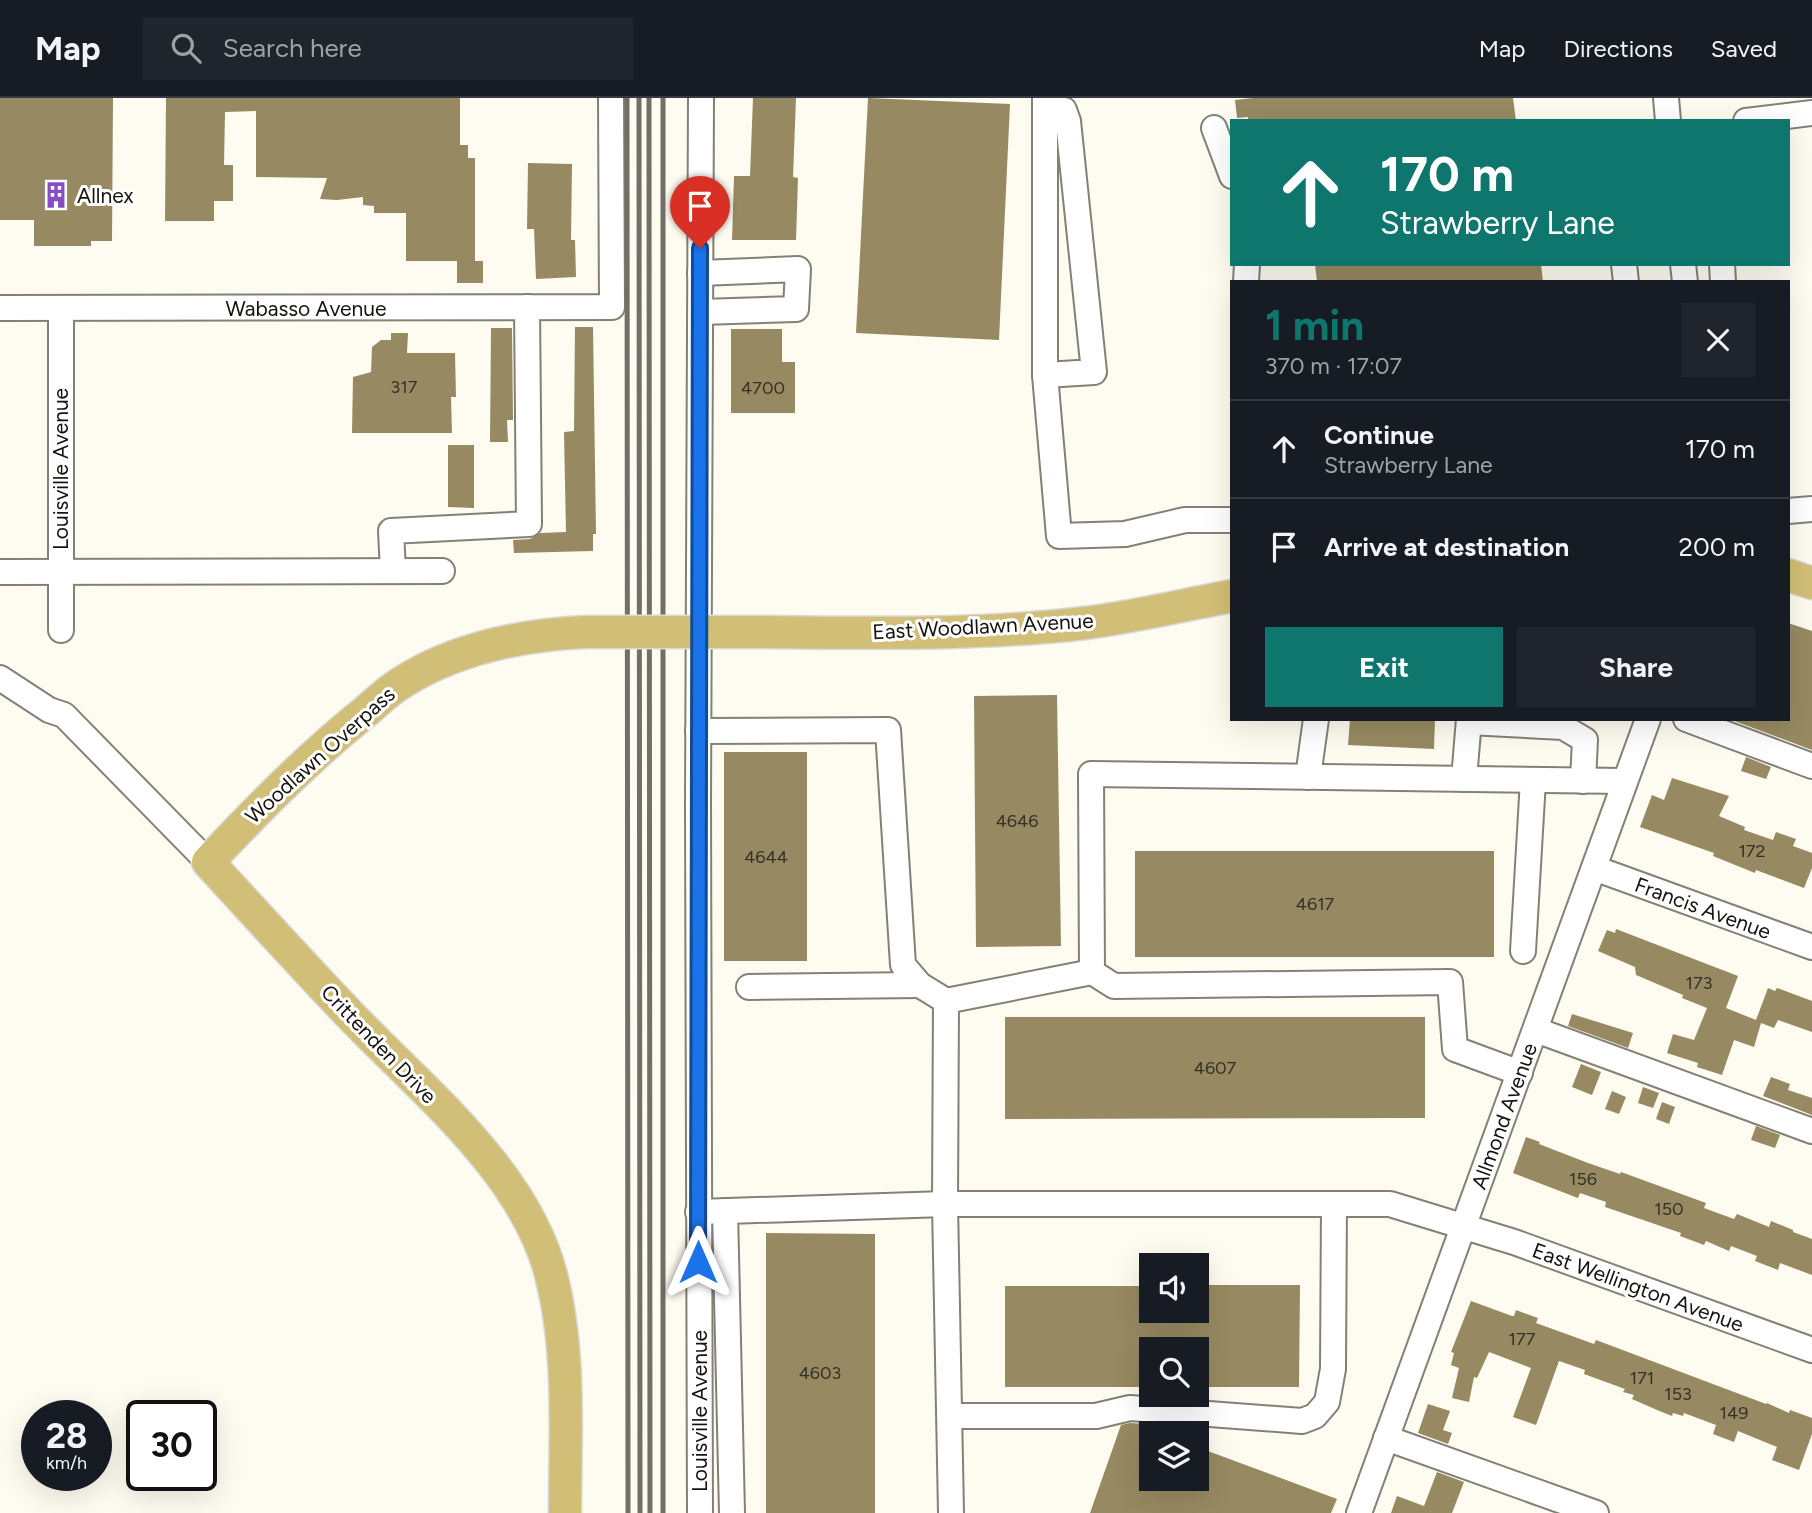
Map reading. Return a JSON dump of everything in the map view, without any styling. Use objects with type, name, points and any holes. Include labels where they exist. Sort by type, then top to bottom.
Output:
[{"type":"main road","points":[[1790,576],[1812,583]]},
{"type":"main road","name":"East Woodlawn Avenue","points":[[732,632],[1021,629],[1147,614],[1230,596]]},
{"type":"main road","name":"Woodlawn Overpass","points":[[208,862],[332,739],[400,683],[425,669],[489,645],[537,635],[585,632],[732,632]]},
{"type":"main road","name":"Crittenden Drive","points":[[208,862],[352,1017],[468,1136],[507,1181],[537,1234],[551,1272],[560,1314],[565,1391],[565,1513]]},
{"type":"street","name":"Wabasso Avenue","points":[[0,308],[612,307],[611,98]]},
{"type":"street","name":"Louisville Avenue","points":[[699,1513],[698,731],[701,98]]},
{"type":"street","points":[[1666,98],[1668,119]]},
{"type":"street","points":[[1045,375],[1094,372],[1068,121],[1064,110],[1045,103],[1045,375],[1059,536],[1125,534],[1185,520],[1230,520]]},
{"type":"street","points":[[1762,119],[1812,113]]},
{"type":"street","points":[[1214,128],[1230,171]]},
{"type":"street","points":[[700,273],[798,269],[796,309],[701,312]]},
{"type":"street","points":[[393,571],[391,531],[529,524],[527,307]]},
{"type":"street","name":"Louisville Avenue","points":[[61,309],[61,630]]},
{"type":"street","points":[[1790,511],[1812,509]]},
{"type":"street","points":[[0,572],[442,570]]},
{"type":"street","name":"Crittenden Drive","points":[[0,678],[50,710],[64,715],[208,862]]},
{"type":"street","points":[[1308,777],[1316,721]]},
{"type":"street","points":[[1464,779],[1469,721]]},
{"type":"street","points":[[1482,721],[1563,727],[1585,740],[1583,780]]},
{"type":"street","name":"Allmond Avenue","points":[[1359,1513],[1647,721]]},
{"type":"street","points":[[1691,721],[1812,766]]},
{"type":"street","points":[[698,731],[888,730],[903,965],[920,985],[946,1001],[1092,972],[1114,986],[1450,982],[1455,1049],[1520,1073]]},
{"type":"street","points":[[1092,972],[1091,774],[1625,781]]},
{"type":"street","points":[[1523,951],[1533,780]]},
{"type":"street","name":"Francis Avenue","points":[[1594,868],[1812,947]]},
{"type":"street","points":[[749,987],[920,985]]},
{"type":"street","points":[[946,1001],[945,1204],[951,1513]]},
{"type":"street","points":[[1536,1030],[1812,1131]]},
{"type":"street","name":"East Wellington Avenue","points":[[698,1212],[945,1204],[1390,1204],[1514,1242],[1812,1350]]},
{"type":"street","points":[[950,1416],[1096,1416],[1130,1408],[1302,1421],[1315,1416],[1327,1402],[1334,1368],[1334,1204]]},
{"type":"street","points":[[725,1212],[732,1513]]},
{"type":"street","points":[[1387,1438],[1596,1513]]},
{"type":"building","points":[[0,98],[113,98],[112,241],[91,241],[91,246],[34,246],[34,220],[0,220]]},
{"type":"building","name":"Allnex","points":[[166,98],[460,98],[460,145],[468,145],[468,158],[475,158],[475,261],[483,261],[483,283],[457,283],[457,261],[406,261],[406,213],[374,213],[374,206],[363,205],[363,197],[320,199],[327,178],[256,177],[256,111],[225,112],[224,165],[233,165],[233,201],[214,201],[214,221],[165,221]]},
{"type":"building","points":[[753,98],[796,98],[793,177],[798,178],[796,240],[732,240],[734,176],[750,176]]},
{"type":"building","points":[[868,98],[1010,104],[999,340],[856,333]]},
{"type":"building","points":[[1513,98],[1516,119],[1248,119],[1237,118],[1235,100]]},
{"type":"building","points":[[528,163],[572,164],[571,240],[575,240],[576,277],[536,279],[534,229],[527,229]]},
{"type":"building","points":[[1315,266],[1541,266],[1543,280],[1317,280]]},
{"type":"building","points":[[575,327],[593,327],[596,534],[593,534],[593,551],[514,553],[513,540],[530,539],[540,533],[566,532],[564,432],[574,431]]},
{"type":"building","points":[[491,328],[512,328],[513,420],[507,420],[508,442],[490,442]]},
{"type":"building","points":[[731,329],[782,329],[782,362],[795,362],[795,413],[731,413]]},
{"type":"building","points":[[391,333],[408,333],[407,353],[455,353],[456,397],[451,397],[452,433],[352,433],[353,377],[371,372],[372,347],[381,340],[391,340]]},
{"type":"building","points":[[448,445],[474,445],[474,508],[448,507]]},
{"type":"building","points":[[1790,624],[1812,631],[1812,750],[1734,721],[1790,721]]},
{"type":"building","points":[[1057,695],[1061,946],[976,947],[974,696]]},
{"type":"building","points":[[1350,721],[1435,721],[1434,749],[1348,745]]},
{"type":"building","points":[[724,752],[807,752],[807,961],[724,961]]},
{"type":"building","points":[[1746,757],[1771,767],[1766,779],[1741,771]]},
{"type":"building","points":[[1672,778],[1729,796],[1719,816],[1745,827],[1744,830],[1773,840],[1776,832],[1796,839],[1793,846],[1812,853],[1812,868],[1804,888],[1756,870],[1755,873],[1713,856],[1714,853],[1640,827],[1652,795],[1664,800]]},
{"type":"building","points":[[1135,851],[1494,851],[1494,957],[1135,957]]},
{"type":"building","points":[[1616,929],[1738,976],[1726,1008],[1756,1020],[1768,988],[1775,991],[1777,988],[1812,1001],[1812,1032],[1778,1020],[1774,1028],[1761,1023],[1754,1047],[1734,1040],[1722,1075],[1697,1067],[1698,1063],[1667,1053],[1673,1034],[1694,1040],[1707,1008],[1636,975],[1635,967],[1598,951],[1607,930],[1615,933]]},
{"type":"building","points":[[1572,1014],[1633,1033],[1628,1048],[1568,1026]]},
{"type":"building","points":[[1005,1017],[1425,1017],[1425,1118],[1005,1119]]},
{"type":"building","points":[[1581,1064],[1601,1072],[1592,1095],[1572,1087]]},
{"type":"building","points":[[1771,1077],[1790,1084],[1788,1090],[1812,1098],[1812,1115],[1763,1096]]},
{"type":"building","points":[[1643,1087],[1659,1093],[1653,1108],[1638,1103]]},
{"type":"building","points":[[1612,1091],[1626,1097],[1619,1114],[1605,1109]]},
{"type":"building","points":[[1662,1102],[1675,1107],[1669,1124],[1656,1119]]},
{"type":"building","points":[[1756,1126],[1780,1135],[1775,1148],[1751,1140]]},
{"type":"building","points":[[1526,1137],[1588,1163],[1706,1203],[1704,1208],[1734,1219],[1737,1214],[1769,1227],[1771,1221],[1812,1239],[1812,1275],[1780,1263],[1778,1270],[1755,1261],[1757,1256],[1731,1246],[1729,1251],[1706,1241],[1704,1245],[1680,1236],[1681,1233],[1605,1207],[1606,1202],[1580,1193],[1578,1198],[1513,1173]]},
{"type":"building","points":[[766,1233],[875,1234],[875,1513],[766,1513]]},
{"type":"building","points":[[1209,1285],[1300,1285],[1299,1387],[1209,1387],[1209,1337],[1139,1337],[1139,1387],[1005,1387],[1005,1286],[1139,1286],[1139,1323],[1209,1323]]},
{"type":"building","points":[[1471,1301],[1512,1316],[1516,1310],[1538,1318],[1536,1323],[1594,1344],[1596,1340],[1789,1413],[1790,1410],[1812,1418],[1812,1434],[1799,1470],[1772,1460],[1777,1447],[1738,1431],[1734,1442],[1713,1434],[1716,1425],[1684,1413],[1683,1416],[1673,1413],[1672,1416],[1657,1410],[1632,1399],[1634,1395],[1623,1392],[1625,1389],[1584,1374],[1585,1370],[1559,1361],[1536,1425],[1513,1417],[1531,1368],[1489,1352],[1477,1378],[1474,1377],[1469,1402],[1452,1398],[1459,1368],[1451,1365],[1454,1353],[1451,1352]]},
{"type":"building","points":[[1428,1404],[1450,1411],[1443,1430],[1452,1433],[1448,1444],[1418,1433]]},
{"type":"building","points":[[1139,1424],[1139,1491],[1209,1491],[1209,1451],[1337,1499],[1331,1513],[1090,1513],[1121,1425]]},
{"type":"building","points":[[1437,1472],[1464,1482],[1452,1513],[1391,1513],[1397,1496],[1424,1506]]},
{"type":"railway","points":[[627,98],[628,1513]]},
{"type":"railway","points":[[639,98],[640,1513]]},
{"type":"railway","points":[[649,98],[650,1513]]},
{"type":"railway","points":[[663,98],[663,1513]]},
{"type":"place","name":"Allnex","points":[[56,195]]},
{"type":"route","points":[[698,1262],[700,248]]}]
